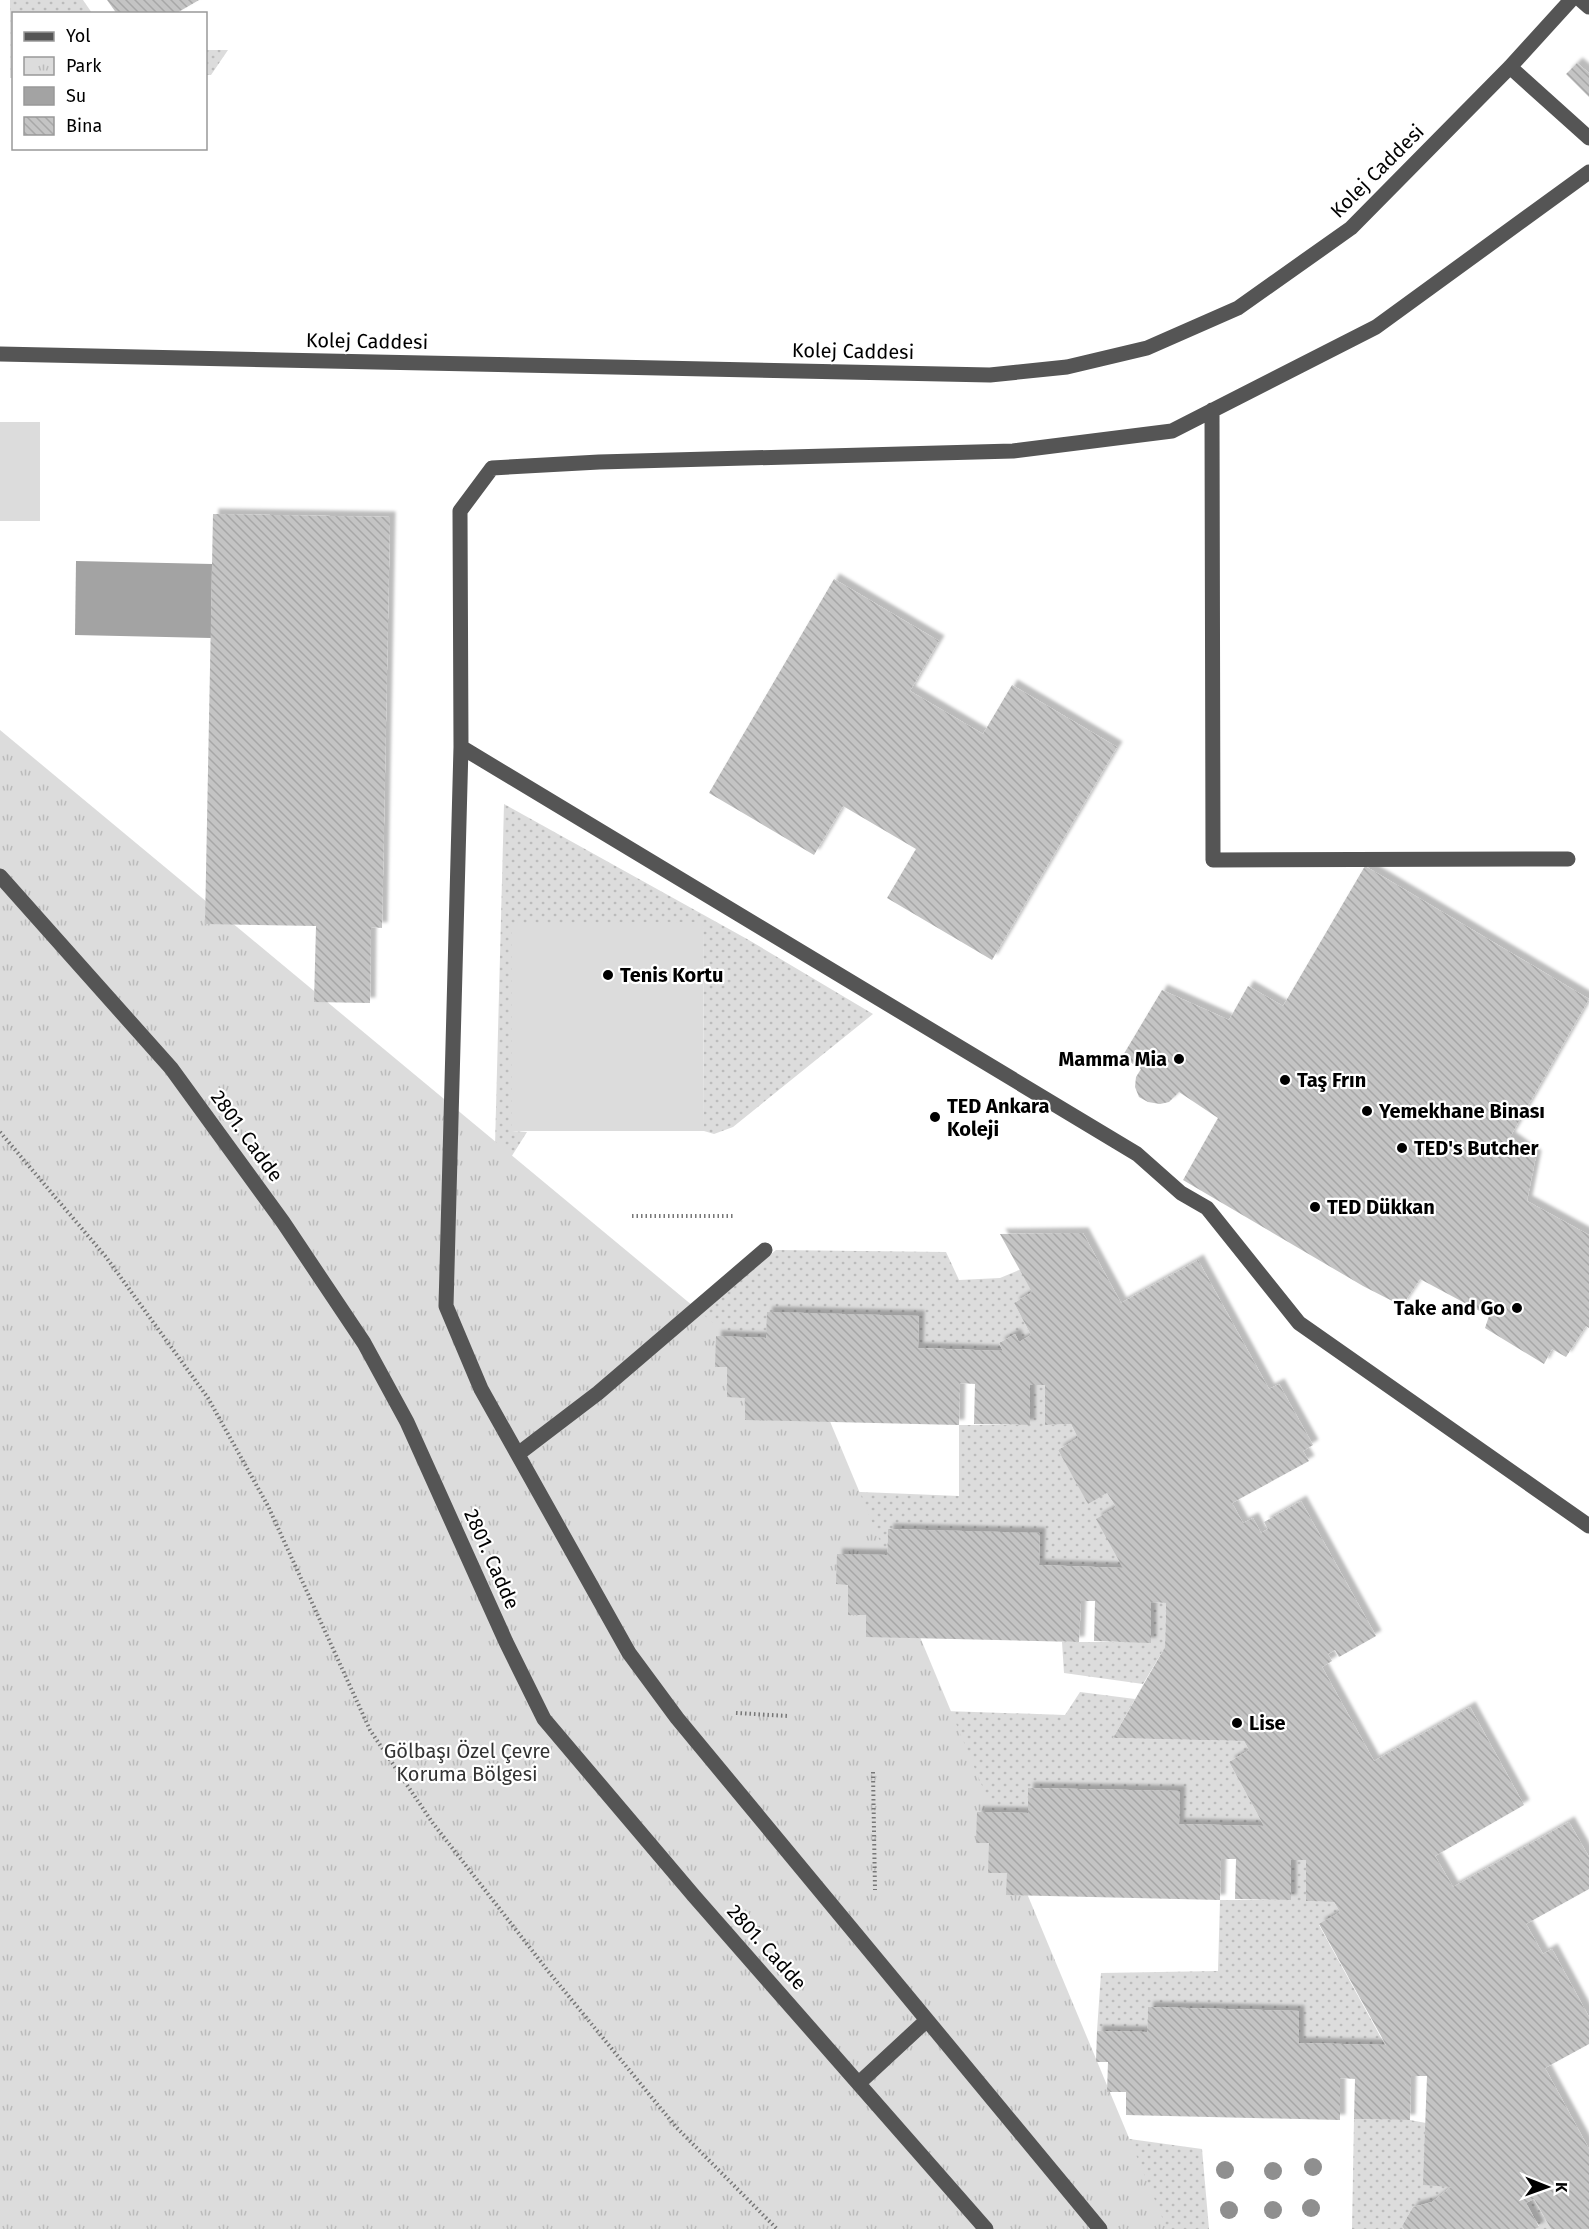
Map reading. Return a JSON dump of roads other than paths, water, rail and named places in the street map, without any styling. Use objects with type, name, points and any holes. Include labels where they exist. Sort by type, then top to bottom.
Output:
[{"type":"street","name":"Kolej Caddesi","points":[[0,354],[990,375],[1067,367],[1146,348],[1238,308],[1352,228],[1510,67],[1571,0]]},
{"type":"street","points":[[1581,0],[1589,7]]},
{"type":"street","points":[[1510,67],[1589,138]]},
{"type":"street","points":[[1100,2229],[676,1718],[629,1653],[481,1389],[446,1306],[461,747],[460,511],[492,468],[599,462],[1013,451],[1172,431],[1376,327],[1589,172]]},
{"type":"street","points":[[1212,410],[1213,860],[1568,859]]},
{"type":"street","points":[[461,747],[1137,1154],[1181,1193],[1207,1208],[1299,1323],[1589,1526]]},
{"type":"street","name":"2801. Cadde","points":[[0,876],[171,1068],[283,1222],[364,1343],[407,1422],[506,1642],[544,1719],[694,1896],[986,2229]]},
{"type":"street","points":[[518,1455],[598,1393],[765,1250]]},
{"type":"street","points":[[859,2083],[927,2020]]},
{"type":"water","points":[[76,561],[212,564],[211,638],[75,635]]},
{"type":"place","name":"Tenis Kortu","points":[[608,975]]},
{"type":"place","name":"Mamma Mia","points":[[1179,1059]]},
{"type":"place","name":"Taş Frın","points":[[1285,1080]]},
{"type":"place","name":"Yemekhane Binası","points":[[1367,1111]]},
{"type":"place","name":"TED Ankara Koleji","points":[[935,1117]]},
{"type":"place","name":"TED's Butcher","points":[[1402,1148]]},
{"type":"place","name":"TED Dükkan","points":[[1315,1207]]},
{"type":"place","name":"Take and Go","points":[[1517,1308]]},
{"type":"place","name":"Lise","points":[[1237,1723]]},
{"type":"park label","name":"Gölbaşı Özel Çevre Koruma Bölgesi","points":[[467,1762]]}]
